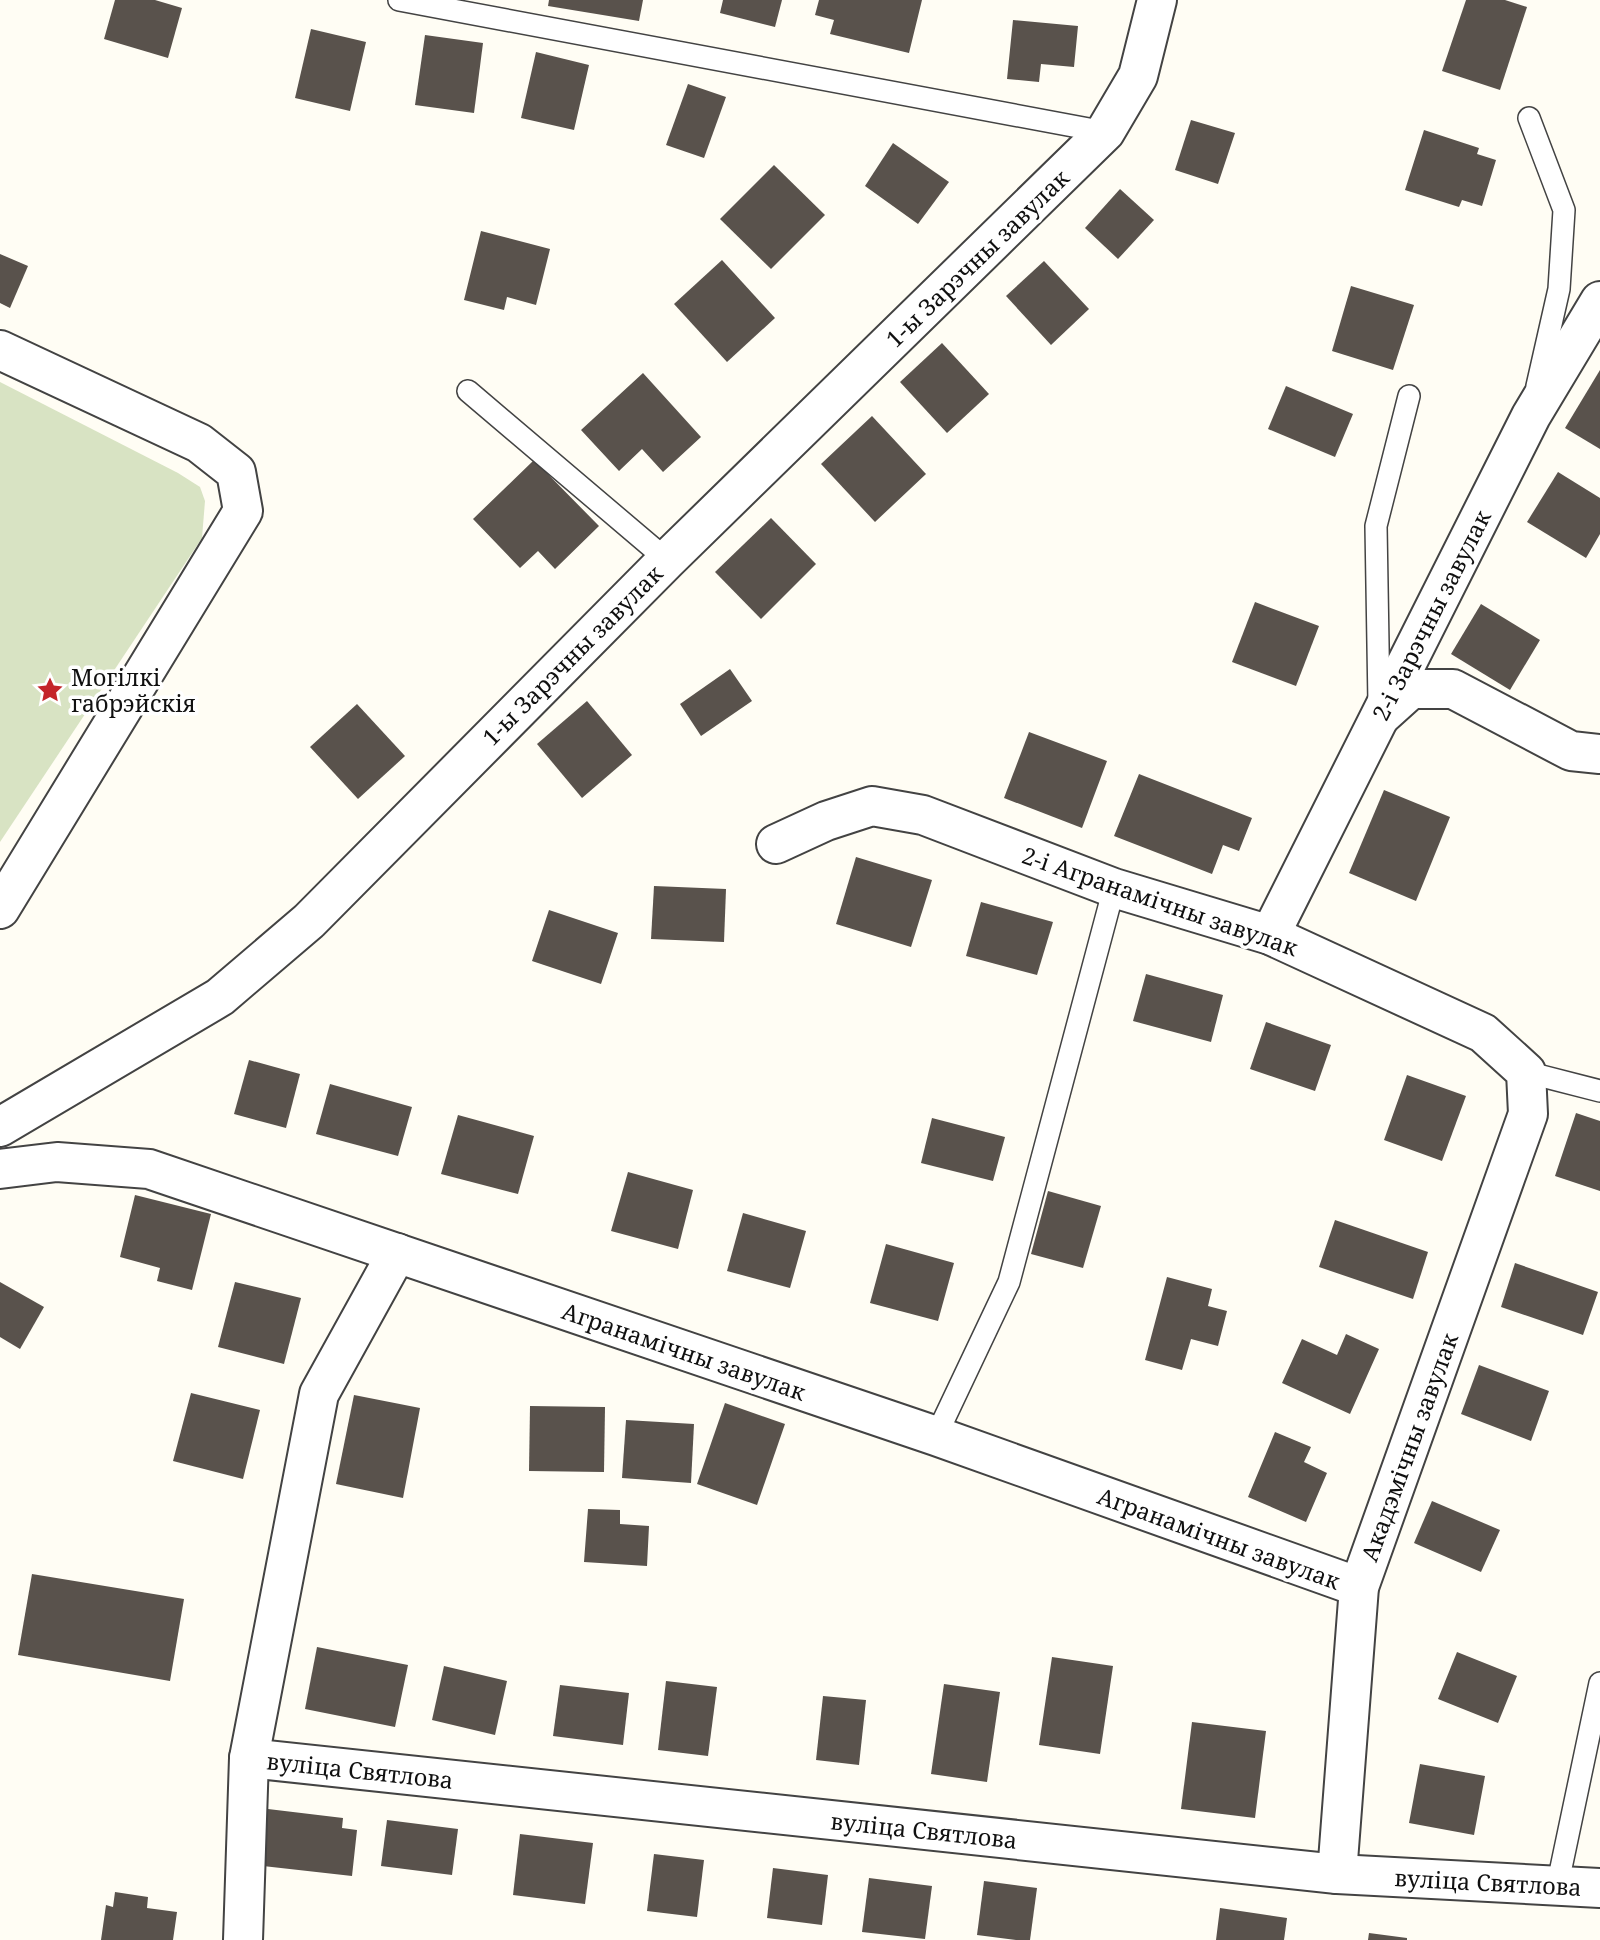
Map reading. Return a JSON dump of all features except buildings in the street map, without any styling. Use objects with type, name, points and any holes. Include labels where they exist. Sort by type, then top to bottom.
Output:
[{"type":"street","name":"1-ы Зарэчны завулак","points":[[0,1127],[220,997],[309,921],[667,560],[1105,132],[1138,76],[1157,0]]},
{"type":"street","name":"2-і Зарэчны завулак","points":[[1270,935],[1531,416],[1600,301]]},
{"type":"street","points":[[0,350],[200,443],[236,472],[243,511],[0,909]]},
{"type":"street","points":[[1379,718],[1411,689],[1453,689],[1571,751],[1600,754]]},
{"type":"street","name":"2-і Агранамічны завулак","points":[[776,844],[826,821],[872,806],[923,815],[1114,888],[1270,935],[1483,1033],[1526,1072]]},
{"type":"street","name":"Акадэмічны завулак","points":[[1337,1874],[1359,1587],[1528,1114],[1526,1072]]},
{"type":"street","name":"Агранамічны завулак","points":[[0,1169],[57,1161],[149,1169],[936,1436],[1359,1587]]},
{"type":"street","points":[[243,1940],[249,1758],[319,1394],[397,1253]]},
{"type":"street","name":"вуліца Святлова","points":[[249,1758],[1337,1874],[1600,1888]]},
{"type":"lane","points":[[398,0],[1105,132]]},
{"type":"lane","points":[[1528,118],[1564,210],[1559,289],[1531,416]]},
{"type":"lane","points":[[468,391],[667,560]]},
{"type":"lane","points":[[1379,718],[1376,526],[1409,396]]},
{"type":"lane","points":[[936,1436],[1009,1282],[1114,888]]},
{"type":"lane","points":[[1526,1072],[1600,1091]]},
{"type":"lane","points":[[1557,1886],[1600,1683]]},
{"type":"green space","name":"Могілкі габрэйскія","points":[[0,382],[178,473],[200,487],[205,501],[202,538],[0,842]]},
{"type":"place","name":"Могілкі габрэйскія","points":[[50,690]]}]
